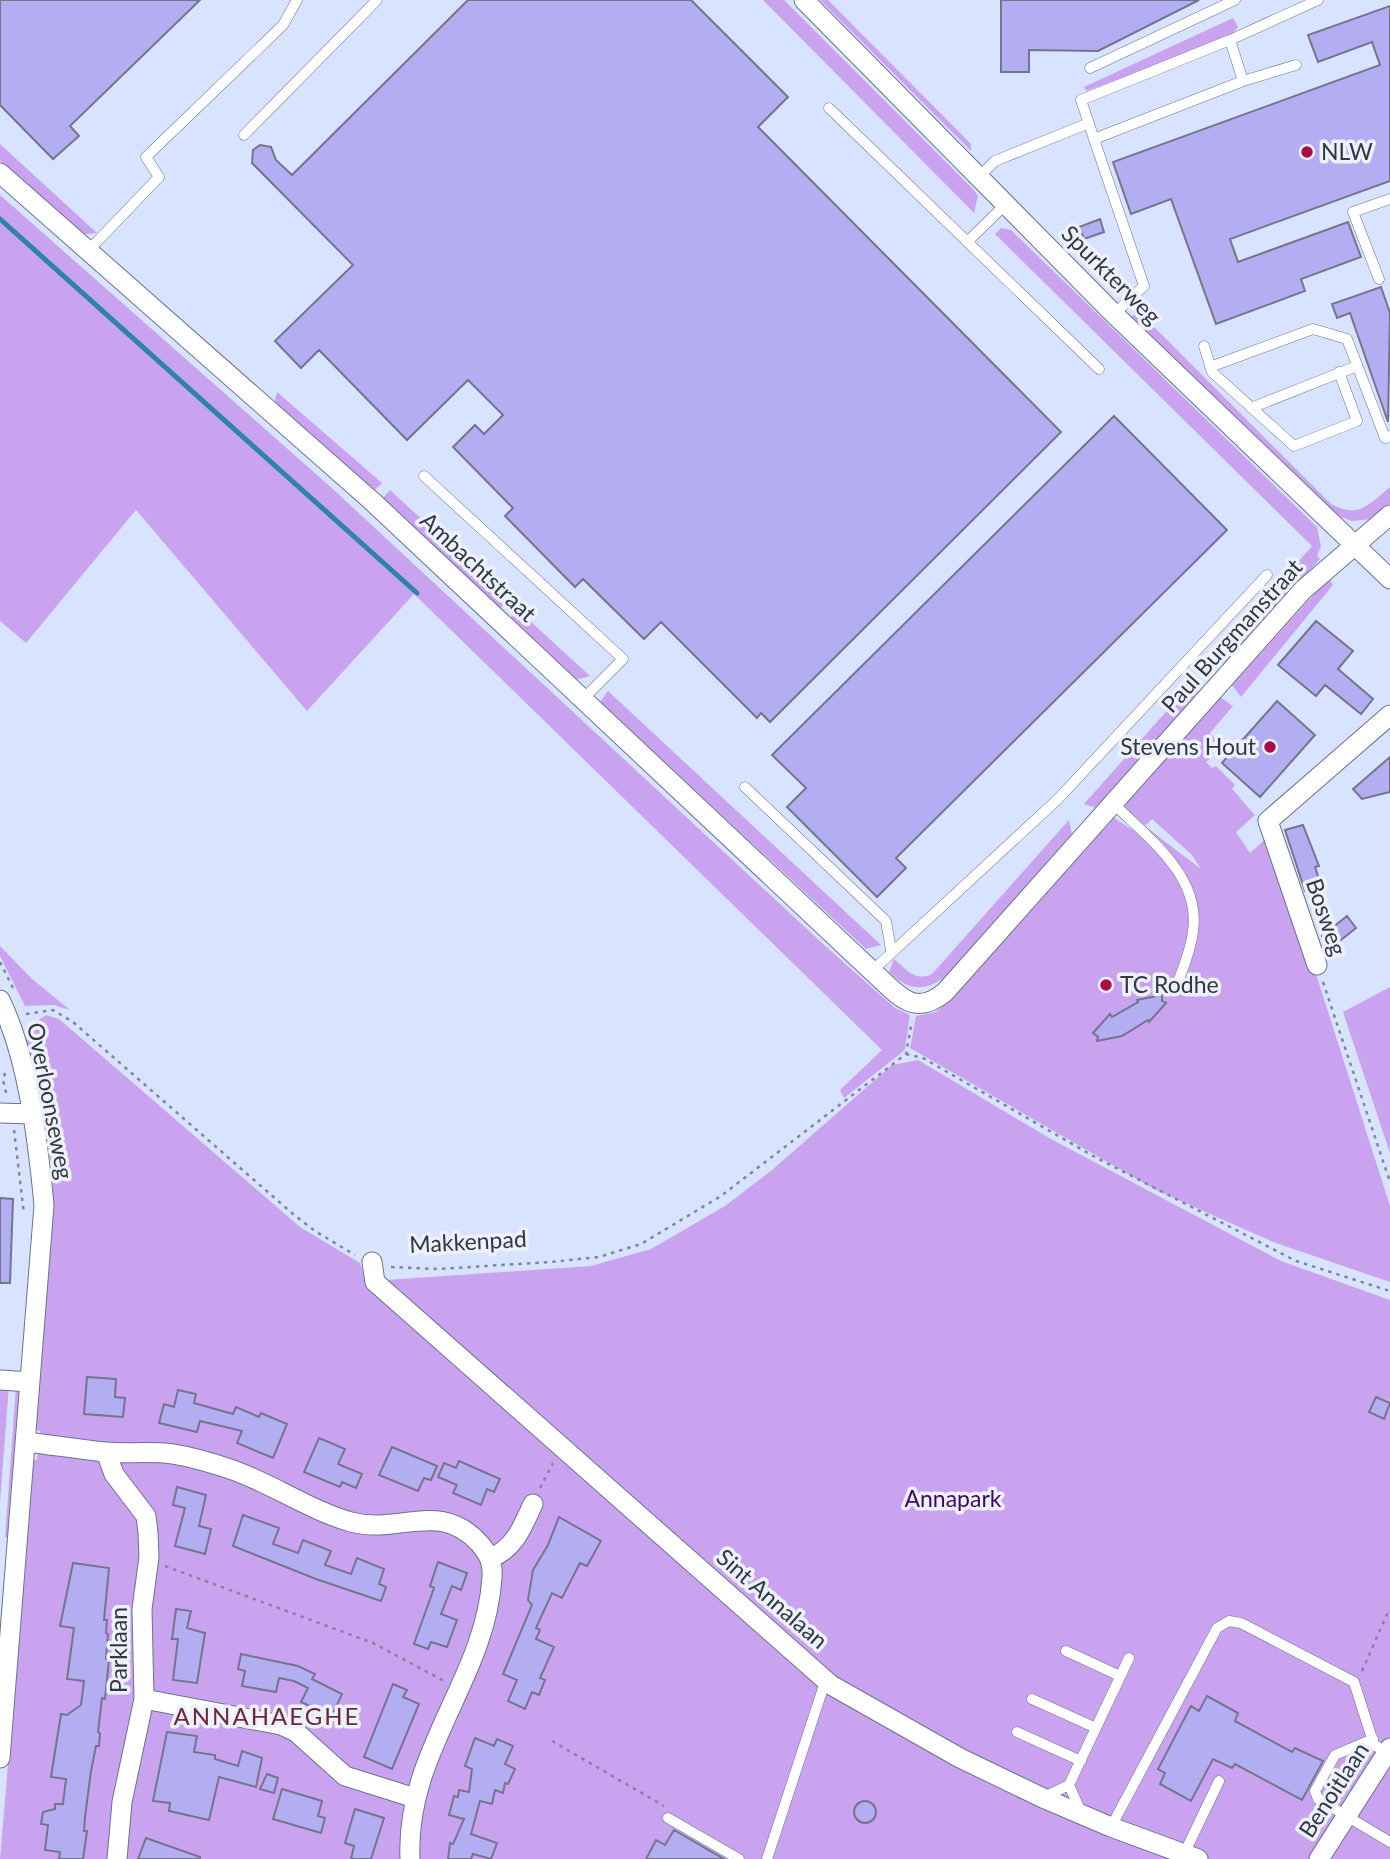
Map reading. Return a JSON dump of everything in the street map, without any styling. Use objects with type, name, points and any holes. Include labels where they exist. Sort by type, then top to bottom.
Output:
[{"type":"street","name":"Spurkterweg","points":[[804,0],[1114,314],[1390,579]]},
{"type":"street","name":"Ambachtstraat","points":[[0,173],[373,502],[872,971],[903,999],[915,1004]]},
{"type":"street","name":"Paul Burgmanstraat","points":[[915,1004],[931,1003],[945,992],[1303,590],[1353,544],[1390,515]]},
{"type":"street","name":"Bosweg","points":[[1317,965],[1268,821],[1390,715]]},
{"type":"street","name":"Overloonseweg","points":[[0,1000],[16,1016],[21,1069],[32,1114],[44,1205],[26,1442],[9,1547],[1,1746]]},
{"type":"street","points":[[6,1114],[32,1114]]},
{"type":"street","name":"Sint Annalaan","points":[[372,1262],[375,1282],[831,1685],[960,1758],[1043,1798],[1111,1827],[1191,1856]]},
{"type":"street","points":[[0,1380],[30,1382]]},
{"type":"street","points":[[26,1442],[106,1452],[173,1454],[230,1470],[347,1521],[365,1525],[440,1519],[472,1535],[491,1558],[492,1577],[486,1616],[459,1689],[439,1728],[415,1798],[410,1859]]},
{"type":"street","name":"Parklaan","points":[[106,1452],[114,1474],[146,1516],[148,1564],[142,1609],[144,1699],[122,1802],[117,1859]]},
{"type":"street","points":[[491,1558],[505,1552],[514,1542],[533,1504]]},
{"type":"street","points":[[144,1699],[281,1725],[296,1732],[332,1768],[345,1776],[415,1798]]},
{"type":"street","name":"Benoitlaan","points":[[1319,1859],[1346,1816],[1383,1747]]},
{"type":"lane","points":[[87,252],[159,177],[146,158],[283,25],[297,0]]},
{"type":"lane","points":[[244,135],[377,0]]},
{"type":"lane","points":[[1090,68],[1235,0]]},
{"type":"lane","points":[[1114,314],[1144,286],[1081,100],[1230,40],[1318,0]]},
{"type":"lane","points":[[1230,40],[1243,81]]},
{"type":"lane","points":[[1094,139],[1243,81],[1296,65]]},
{"type":"lane","points":[[829,108],[1099,369]]},
{"type":"lane","points":[[979,177],[995,161],[1089,123]]},
{"type":"lane","points":[[1379,279],[1353,212],[1390,200]]},
{"type":"lane","points":[[967,242],[1006,204]]},
{"type":"lane","points":[[1210,368],[1313,330],[1346,339],[1385,438],[1390,436]]},
{"type":"lane","points":[[1204,346],[1210,368],[1294,446],[1357,421],[1339,372]]},
{"type":"lane","points":[[1251,408],[1357,366]]},
{"type":"lane","points":[[425,476],[623,659],[583,699]]},
{"type":"lane","points":[[872,971],[891,950],[977,877],[1058,799],[1267,575]]},
{"type":"lane","points":[[745,787],[886,921],[891,950]]},
{"type":"lane","points":[[1114,804],[1178,869],[1192,902],[1194,928],[1176,988]]},
{"type":"lane","points":[[1111,1827],[1217,1628],[1229,1621],[1241,1623],[1354,1682],[1383,1747],[1335,1755],[1315,1791],[1318,1799],[1390,1842]]},
{"type":"lane","points":[[1066,1651],[1121,1676]]},
{"type":"lane","points":[[1043,1798],[1069,1785],[1129,1658]]},
{"type":"lane","points":[[767,1859],[826,1678]]},
{"type":"lane","points":[[1032,1699],[1096,1728]]},
{"type":"lane","points":[[1017,1732],[1081,1761]]},
{"type":"lane","points":[[1191,1856],[1219,1782]]},
{"type":"lane","points":[[1069,1785],[1083,1815]]},
{"type":"lane","points":[[668,1818],[739,1859]]},
{"type":"path","name":"Bosweg","points":[[1317,965],[1390,1182]]},
{"type":"path","points":[[915,1004],[906,1054],[923,1058],[1095,1157],[1296,1261],[1390,1291]]},
{"type":"path","name":"Makkenpad","points":[[16,1016],[53,1010],[72,1023],[315,1231],[345,1251],[399,1269],[551,1262],[599,1257],[641,1244],[721,1196],[906,1054]]},
{"type":"path","points":[[21,1069],[5,1073],[3,1080],[6,1114],[22,1177],[24,1223]]},
{"type":"path","points":[[533,1504],[563,1449]]},
{"type":"path","points":[[148,1564],[170,1568],[373,1643],[459,1689]]},
{"type":"path","points":[[1354,1682],[1388,1612]]},
{"type":"path","points":[[552,1741],[672,1811],[668,1818]]},
{"type":"green space","points":[[763,0],[784,0],[973,189],[978,196],[974,213]]},
{"type":"green space","points":[[820,0],[828,0],[971,144],[971,151]]},
{"type":"green space","points":[[1233,18],[1238,27],[1227,40],[1086,91],[1084,87]]},
{"type":"green space","points":[[0,144],[97,233],[79,235],[0,161]]},
{"type":"green space","points":[[0,195],[334,490],[822,943],[895,1008],[910,1015],[905,1049],[844,1098],[840,1090],[882,1050],[414,594],[307,711],[136,510],[26,643],[0,621]]},
{"type":"green space","points":[[1001,228],[1011,230],[1317,527],[1321,546],[1317,556],[1320,559],[1225,663],[1220,665],[1211,661],[1312,546],[995,234]]},
{"type":"green space","points":[[1137,310],[1331,504],[1349,510],[1363,508],[1390,487],[1390,504],[1373,519],[1352,521],[1338,516],[1132,317]]},
{"type":"green space","points":[[277,392],[382,483],[372,493],[274,406]]},
{"type":"green space","points":[[390,490],[508,599],[500,609],[381,500]]},
{"type":"green space","points":[[1329,578],[1333,585],[1241,697],[1232,685]]},
{"type":"green space","points":[[518,610],[590,676],[575,680],[510,618]]},
{"type":"green space","points":[[1196,678],[1200,686],[1198,695],[1096,808],[1084,804]]},
{"type":"green space","points":[[608,691],[881,945],[866,949],[600,702]]},
{"type":"green space","points":[[1220,697],[1233,706],[1210,733],[1219,743],[1206,762],[1212,768],[1216,766],[1235,785],[1232,789],[1255,815],[1236,832],[1250,853],[1267,838],[1294,905],[1390,1206],[1390,1282],[1273,1242],[1156,1190],[910,1048],[916,1016],[936,1012],[948,1002],[1114,818],[1133,830],[1141,822],[1124,806]],"holes":[[[1152,819],[1192,855],[1201,869],[1142,824],[1146,825]]]},
{"type":"green space","points":[[1069,820],[1072,834],[944,981],[942,979],[927,986],[914,987],[889,972],[894,959],[916,976],[932,974]]},
{"type":"green space","points":[[0,946],[32,979],[70,1010],[54,1005],[25,1006],[0,956]]},
{"type":"green space","points":[[1390,987],[1390,1153],[1343,1012]]},
{"type":"green space","name":"Annapark","points":[[46,1015],[59,1019],[300,1227],[360,1263],[365,1278],[385,1280],[591,1266],[651,1249],[725,1206],[772,1170],[892,1065],[918,1060],[1051,1139],[1281,1261],[1390,1300],[1390,1859],[0,1859],[34,1459],[37,1460],[40,1431],[36,1430],[53,1209],[53,1173],[24,1039],[31,1025]]},
{"type":"green space","points":[[0,1384],[9,1385],[0,1502]]},
{"type":"green space","points":[[16,1386],[22,1392],[9,1535],[5,1538]]},
{"type":"building","points":[[0,0],[200,0],[70,126],[79,136],[53,159],[0,105]]},
{"type":"building","points":[[468,0],[691,0],[788,97],[758,127],[1061,432],[770,722],[761,713],[757,718],[661,622],[644,639],[583,579],[575,587],[505,516],[513,508],[453,447],[475,425],[484,434],[503,415],[468,380],[407,440],[319,350],[301,368],[275,341],[353,265],[252,163],[253,150],[260,145],[271,147],[276,160],[292,175]]},
{"type":"building","points":[[1001,0],[1199,0],[1098,51],[1029,50],[1029,72],[1001,72]]},
{"type":"building","points":[[1390,6],[1390,181],[1230,239],[1238,262],[1348,222],[1361,257],[1301,279],[1305,291],[1216,324],[1171,199],[1131,214],[1113,162],[1380,65],[1372,42],[1318,62],[1308,35]]},
{"type":"building","points":[[1100,219],[1104,232],[1084,239],[1079,227]]},
{"type":"building","points":[[1381,287],[1390,313],[1388,422],[1350,313],[1337,318],[1332,304]]},
{"type":"building","points":[[1114,416],[1227,530],[896,858],[906,868],[877,897],[787,807],[806,788],[772,755]]},
{"type":"building","points":[[1316,621],[1353,651],[1338,669],[1373,699],[1361,714],[1325,685],[1316,696],[1278,665]]},
{"type":"building","points":[[1277,701],[1315,735],[1260,797],[1222,763]]},
{"type":"building","points":[[1390,757],[1390,792],[1362,799],[1353,789]]},
{"type":"building","points":[[1303,825],[1319,866],[1315,867],[1321,885],[1305,891],[1285,830]]},
{"type":"building","points":[[1347,916],[1356,928],[1332,947],[1322,936]]},
{"type":"building","points":[[1162,995],[1162,1001],[1166,1003],[1149,1022],[1148,1020],[1122,1036],[1097,1041],[1098,1037],[1093,1033],[1110,1014],[1112,1017],[1138,1002],[1137,1000]]},
{"type":"building","points":[[0,1198],[13,1199],[10,1283],[0,1283]]},
{"type":"building","points":[[87,1377],[116,1379],[115,1397],[125,1398],[123,1417],[84,1414]]},
{"type":"building","points":[[178,1390],[196,1394],[194,1403],[233,1414],[236,1407],[259,1417],[261,1413],[287,1424],[273,1458],[237,1443],[242,1431],[200,1421],[197,1432],[159,1423],[164,1404],[174,1407]]},
{"type":"building","points":[[1376,1397],[1390,1403],[1384,1419],[1369,1412]]},
{"type":"building","points":[[319,1438],[345,1449],[338,1464],[362,1474],[356,1488],[342,1482],[340,1487],[304,1472]]},
{"type":"building","points":[[392,1447],[437,1466],[431,1480],[424,1478],[418,1491],[379,1475]]},
{"type":"building","points":[[459,1461],[500,1479],[494,1492],[487,1489],[481,1505],[453,1493],[457,1485],[438,1477],[444,1463],[456,1468]]},
{"type":"building","points":[[177,1487],[206,1495],[199,1526],[211,1529],[205,1554],[175,1546],[185,1508],[173,1505]]},
{"type":"building","points":[[243,1515],[279,1528],[273,1544],[298,1553],[303,1540],[331,1551],[325,1565],[351,1574],[357,1558],[384,1569],[379,1584],[386,1587],[381,1601],[233,1546]]},
{"type":"building","points":[[559,1517],[601,1541],[587,1566],[580,1563],[562,1598],[552,1593],[536,1628],[540,1630],[536,1639],[554,1647],[540,1678],[545,1680],[539,1695],[532,1692],[525,1709],[508,1701],[517,1680],[503,1674],[532,1605],[528,1600],[533,1570],[548,1545]]},
{"type":"building","points":[[438,1562],[467,1573],[461,1590],[452,1586],[441,1614],[457,1620],[447,1647],[431,1642],[428,1649],[414,1644],[434,1588],[430,1586]]},
{"type":"building","points":[[73,1563],[109,1568],[104,1620],[107,1620],[106,1659],[109,1660],[98,1732],[99,1746],[96,1746],[91,1771],[83,1859],[59,1859],[60,1852],[45,1850],[48,1825],[41,1824],[43,1812],[55,1809],[55,1804],[63,1804],[66,1779],[51,1777],[61,1714],[67,1715],[81,1705],[84,1681],[67,1679],[74,1628],[60,1626]]},
{"type":"building","points":[[176,1609],[191,1611],[187,1628],[205,1633],[197,1683],[173,1680],[178,1639],[172,1639]]},
{"type":"building","points":[[241,1654],[298,1666],[315,1674],[312,1679],[342,1694],[332,1716],[301,1702],[308,1688],[294,1681],[279,1678],[276,1692],[242,1686],[245,1671],[238,1669]]},
{"type":"building","points":[[393,1684],[407,1690],[403,1697],[419,1704],[392,1769],[364,1757]]},
{"type":"building","points":[[1207,1696],[1238,1713],[1235,1721],[1292,1752],[1295,1748],[1323,1761],[1302,1800],[1235,1764],[1232,1768],[1213,1759],[1191,1801],[1160,1784],[1165,1773],[1158,1769],[1191,1706],[1199,1711]]},
{"type":"building","points":[[167,1732],[197,1736],[194,1752],[215,1755],[215,1759],[238,1766],[242,1751],[262,1758],[256,1787],[219,1777],[209,1820],[169,1811],[170,1803],[153,1801]]},
{"type":"building","points":[[475,1738],[494,1746],[497,1739],[513,1746],[505,1764],[515,1769],[508,1784],[505,1783],[503,1793],[495,1790],[492,1804],[480,1801],[471,1834],[497,1843],[491,1859],[473,1854],[471,1859],[448,1859],[450,1843],[453,1844],[464,1819],[449,1815],[454,1796],[458,1797],[459,1790],[469,1792],[472,1769],[465,1766]]},
{"type":"building","points":[[267,1774],[278,1778],[274,1793],[260,1789]]},
{"type":"building","points":[[282,1789],[322,1801],[318,1816],[325,1818],[321,1833],[273,1819]]},
{"type":"building","points":[[865,1801],[873,1804],[876,1812],[873,1820],[865,1823],[857,1820],[854,1812],[857,1804]]},
{"type":"building","points":[[355,1809],[384,1818],[371,1859],[351,1859],[354,1846],[345,1843]]},
{"type":"building","points":[[674,1830],[724,1859],[646,1859],[656,1840],[665,1845]]},
{"type":"building","points":[[146,1838],[200,1857],[200,1859],[138,1859]]},
{"type":"waterway","points":[[0,219],[417,593]]},
{"type":"place","name":"NLW","points":[[1307,152]]},
{"type":"place","name":"Stevens Hout","points":[[1270,747]]},
{"type":"place","name":"TC Rodhe","points":[[1106,985]]},
{"type":"district","name":"ANNAHAEGHE","points":[[267,1717]]}]
